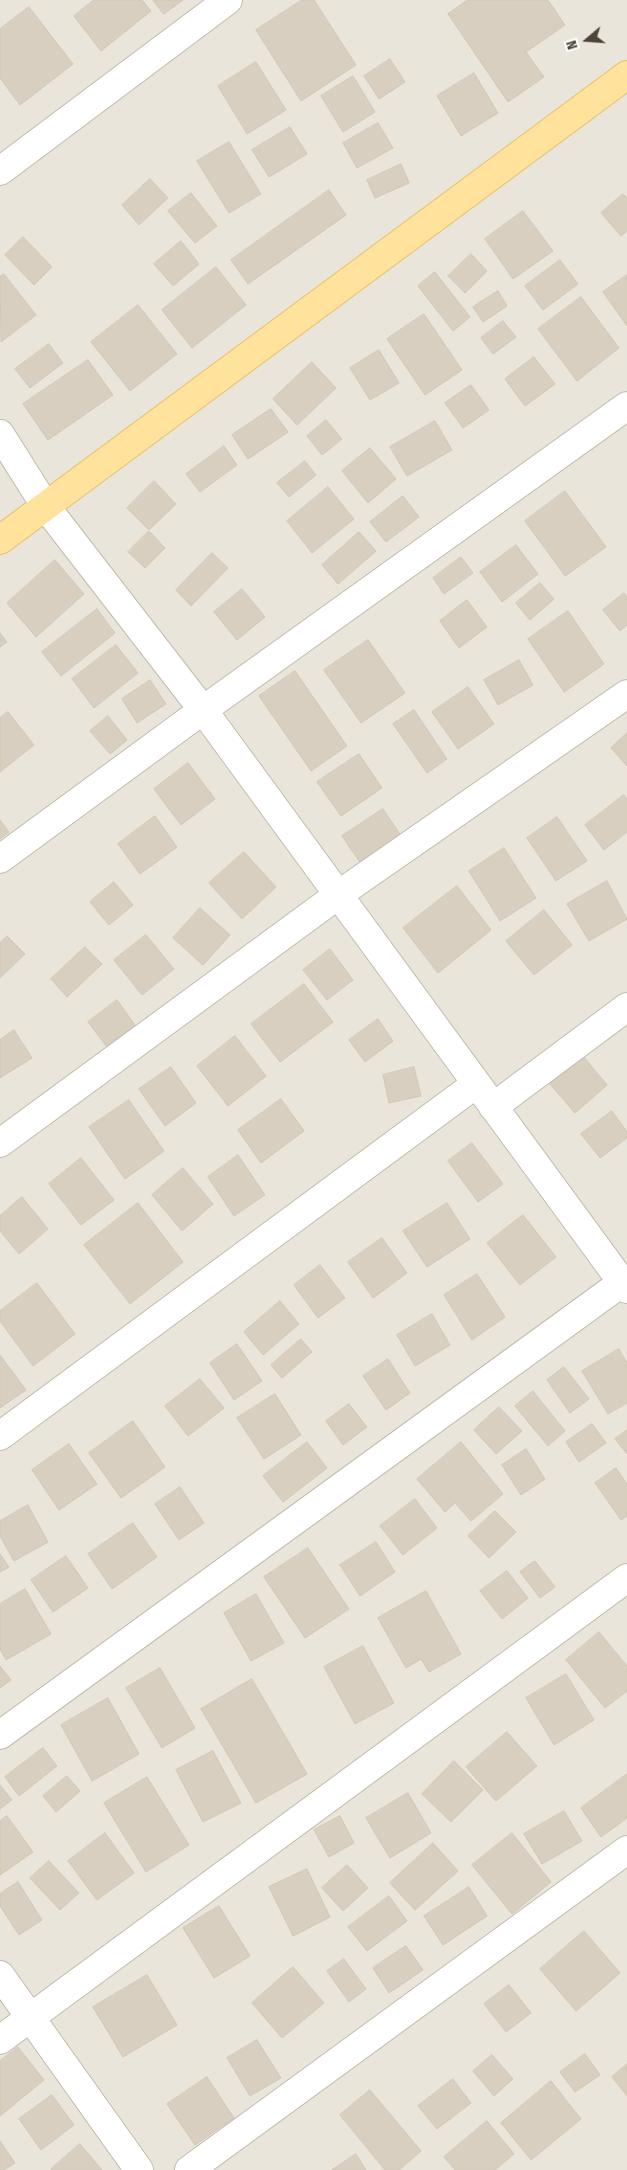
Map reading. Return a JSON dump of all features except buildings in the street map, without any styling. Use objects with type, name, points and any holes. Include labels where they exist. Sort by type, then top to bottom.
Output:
[{"type":"main road","points":[[0,540],[627,74]]},
{"type":"street","points":[[0,171],[228,0]]},
{"type":"street","points":[[0,859],[203,710],[627,406]]},
{"type":"street","points":[[0,434],[46,507],[203,710],[476,1084],[625,1284],[0,1736]]},
{"type":"street","points":[[0,1143],[338,895],[627,694]]},
{"type":"street","points":[[494,1107],[627,1007]]},
{"type":"street","points":[[0,1436],[476,1084]]},
{"type":"street","points":[[0,2040],[627,1578]]},
{"type":"street","points":[[189,2170],[627,1850]]},
{"type":"street","points":[[0,1975],[139,2170]]},
{"type":"shaded area","points":[[0,0],[627,0],[627,2170],[0,2170]]}]
